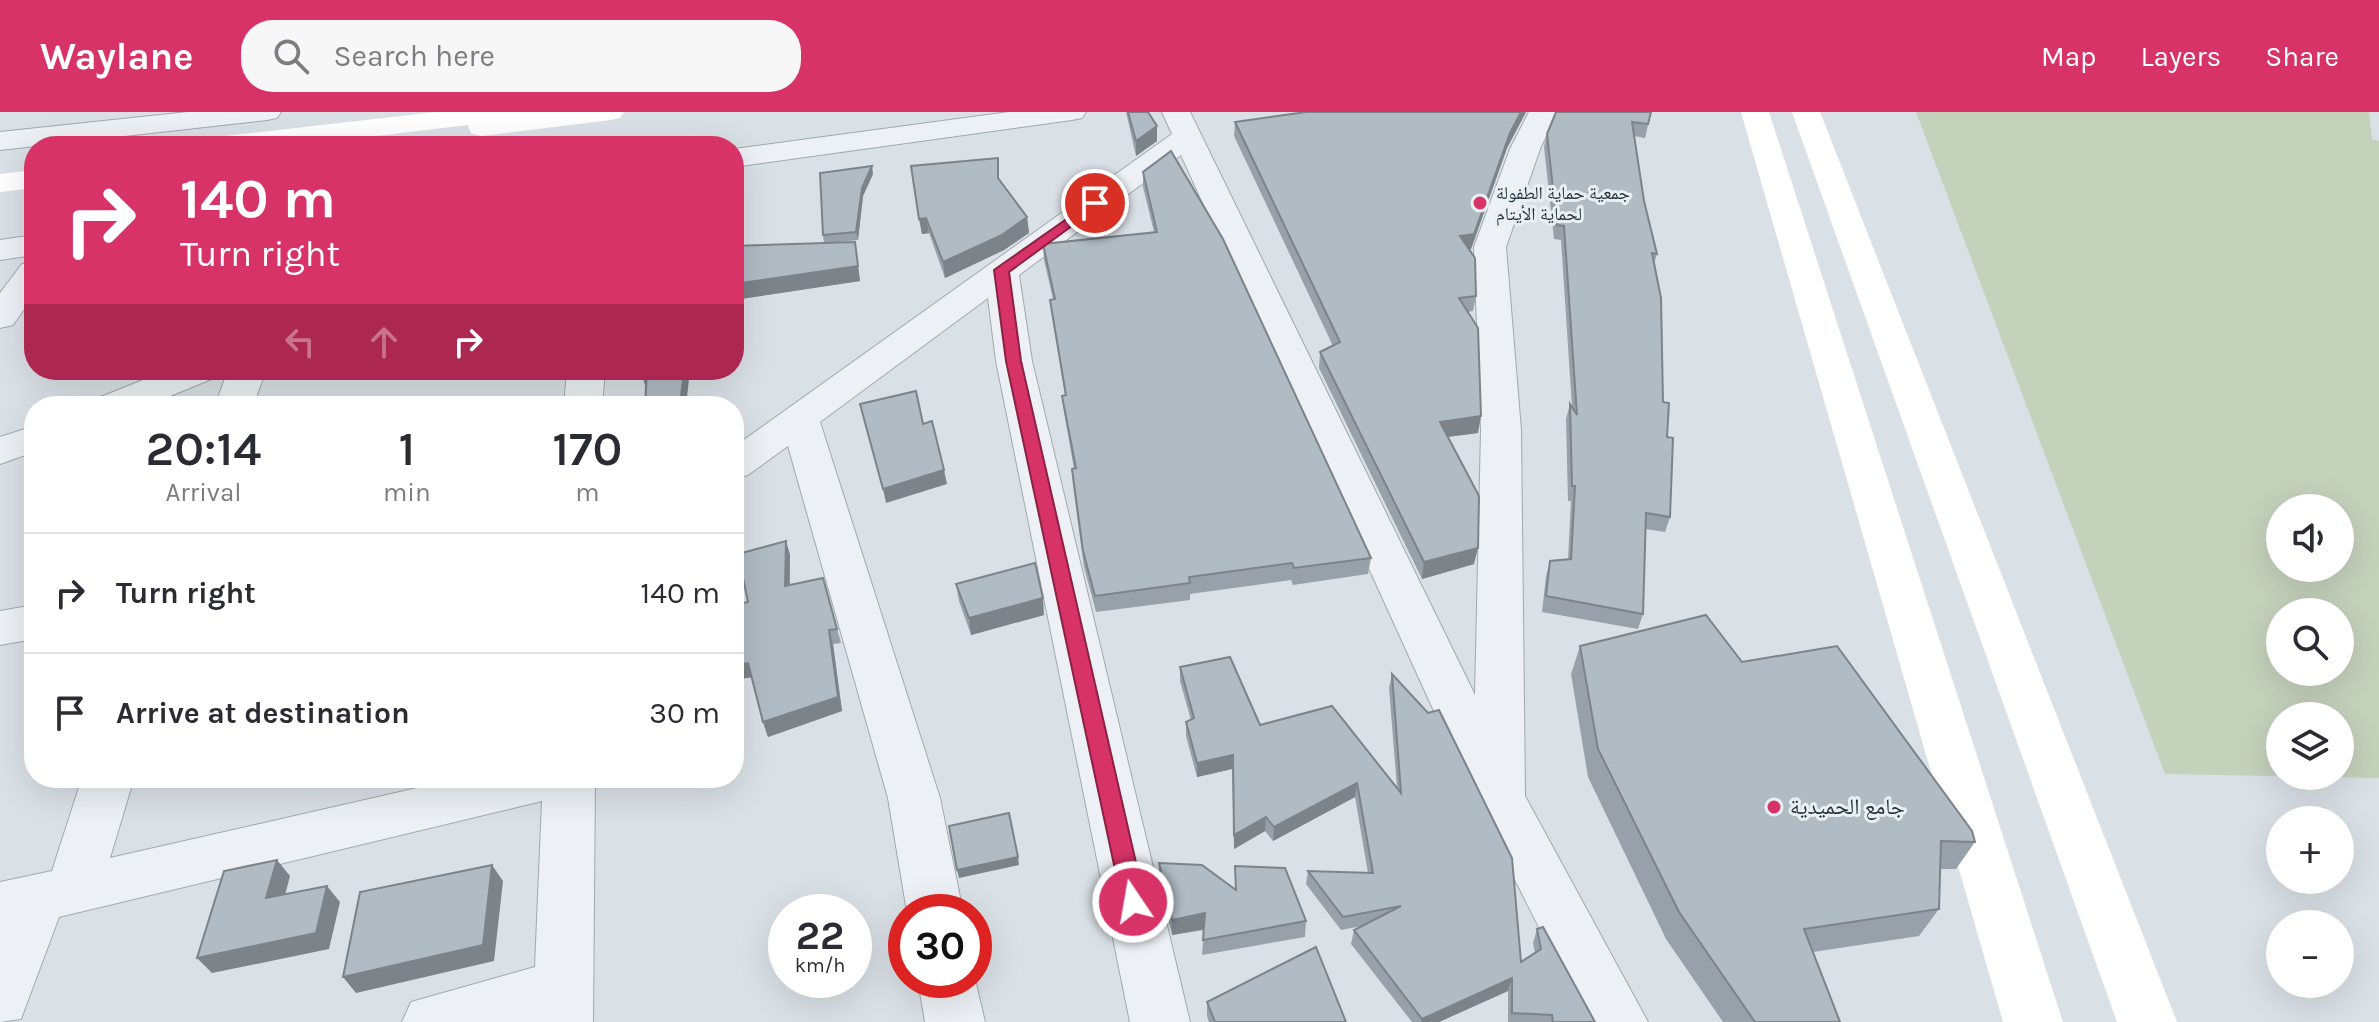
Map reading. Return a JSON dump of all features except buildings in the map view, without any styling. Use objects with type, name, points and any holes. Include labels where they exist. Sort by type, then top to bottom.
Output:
[{"type":"main road","points":[[303,136],[510,112]]},
{"type":"main road","points":[[405,136],[610,112]]},
{"type":"main road","points":[[1755,112],[2033,1022]]},
{"type":"main road","points":[[1806,112],[2147,1022]]},
{"type":"main road","points":[[0,171],[24,168]]},
{"type":"main road","points":[[0,183],[24,180]]},
{"type":"street","points":[[46,136],[267,112]]},
{"type":"street","points":[[744,157],[1072,112]]},
{"type":"street","points":[[1499,797],[1501,430],[1490,247],[1525,149],[1543,112]]},
{"type":"street","points":[[744,459],[1001,270],[1182,124],[1499,797],[1618,1022]]},
{"type":"street","points":[[0,141],[24,138]]},
{"type":"street","points":[[744,162],[765,154]]},
{"type":"street","points":[[0,250],[24,246]]},
{"type":"street","points":[[1001,270],[1014,361],[1160,1022]]},
{"type":"street","points":[[0,317],[24,285]]},
{"type":"street","points":[[137,396],[176,380]]},
{"type":"street","points":[[800,419],[914,798],[932,894]]},
{"type":"street","points":[[0,451],[24,442]]},
{"type":"street","points":[[0,628],[24,624]]},
{"type":"street","points":[[0,1000],[37,898],[102,788]]},
{"type":"street","points":[[37,898],[510,788]]},
{"type":"street","points":[[432,1022],[563,1004],[569,788]]},
{"type":"street","points":[[950,998],[955,1022]]},
{"type":"green space","points":[[1916,112],[2369,112],[2372,139],[2379,141],[2379,778],[2354,778],[2354,702],[2266,702],[2266,776],[2165,774]]},
{"type":"place","name":"جمعية حماية الطفولة لحماية الأيتام","points":[[1480,203]]},
{"type":"place","name":"جامع الحميدية","points":[[1774,807]]},
{"type":"route","points":[[1095,203],[1001,270],[1014,361],[1133,902]]}]
